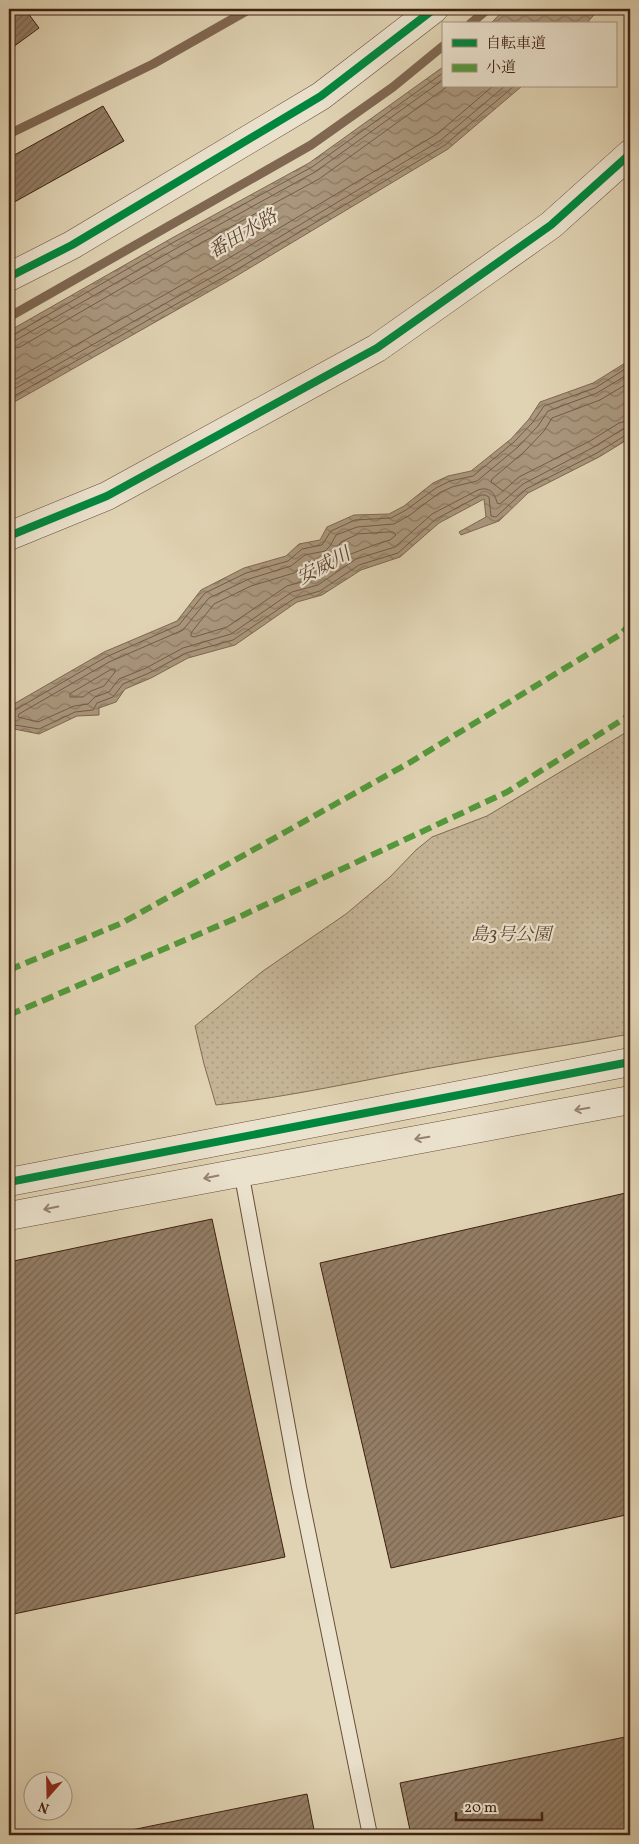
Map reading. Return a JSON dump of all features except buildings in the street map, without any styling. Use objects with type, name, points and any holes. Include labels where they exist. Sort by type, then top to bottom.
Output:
[{"type":"street","points":[[9,277],[72,245],[321,96],[434,9]]},
{"type":"street","points":[[9,536],[107,496],[377,348],[551,225],[630,154]]},
{"type":"street","points":[[9,1182],[630,1062]]},
{"type":"street","points":[[9,1216],[241,1171],[630,1100]]},
{"type":"lane","points":[[241,1171],[299,1488],[370,1835]]},
{"type":"green space","name":"島3号公園","points":[[630,730],[630,1034],[299,1093],[216,1105],[195,1026],[263,971],[346,914],[390,877],[416,850],[432,837],[487,816]]},
{"type":"water","points":[[505,9],[599,9],[588,22],[492,22]]},
{"type":"water","name":"番田水路","points":[[442,68],[442,88],[520,88],[448,149],[233,278],[9,405],[9,331],[172,238],[309,163]]},
{"type":"water","name":"安威川","points":[[630,360],[630,438],[599,457],[528,493],[499,521],[461,535],[459,532],[486,517],[484,499],[439,523],[400,557],[361,570],[322,595],[297,602],[235,645],[188,658],[151,678],[125,689],[116,702],[99,708],[99,715],[77,716],[39,734],[9,728],[9,706],[104,652],[177,621],[201,590],[244,568],[286,556],[299,544],[320,540],[327,527],[354,515],[389,514],[404,506],[433,483],[448,476],[471,471],[511,439],[529,419],[540,402],[593,383]]},
{"type":"waterway","points":[[9,134],[153,64],[250,9]]},
{"type":"waterway","points":[[472,22],[488,9]]},
{"type":"waterway","points":[[9,317],[311,145],[393,87],[442,47]]},
{"type":"marked path","points":[[9,970],[122,923],[409,763],[621,634],[630,624]]},
{"type":"marked path","points":[[9,1015],[239,917],[507,792],[630,715]]},
{"type":"cycle path","points":[[9,277],[72,245],[321,96],[434,9]]},
{"type":"cycle path","points":[[9,536],[107,496],[377,348],[551,225],[630,154]]},
{"type":"cycle path","points":[[9,1182],[630,1062]]}]
